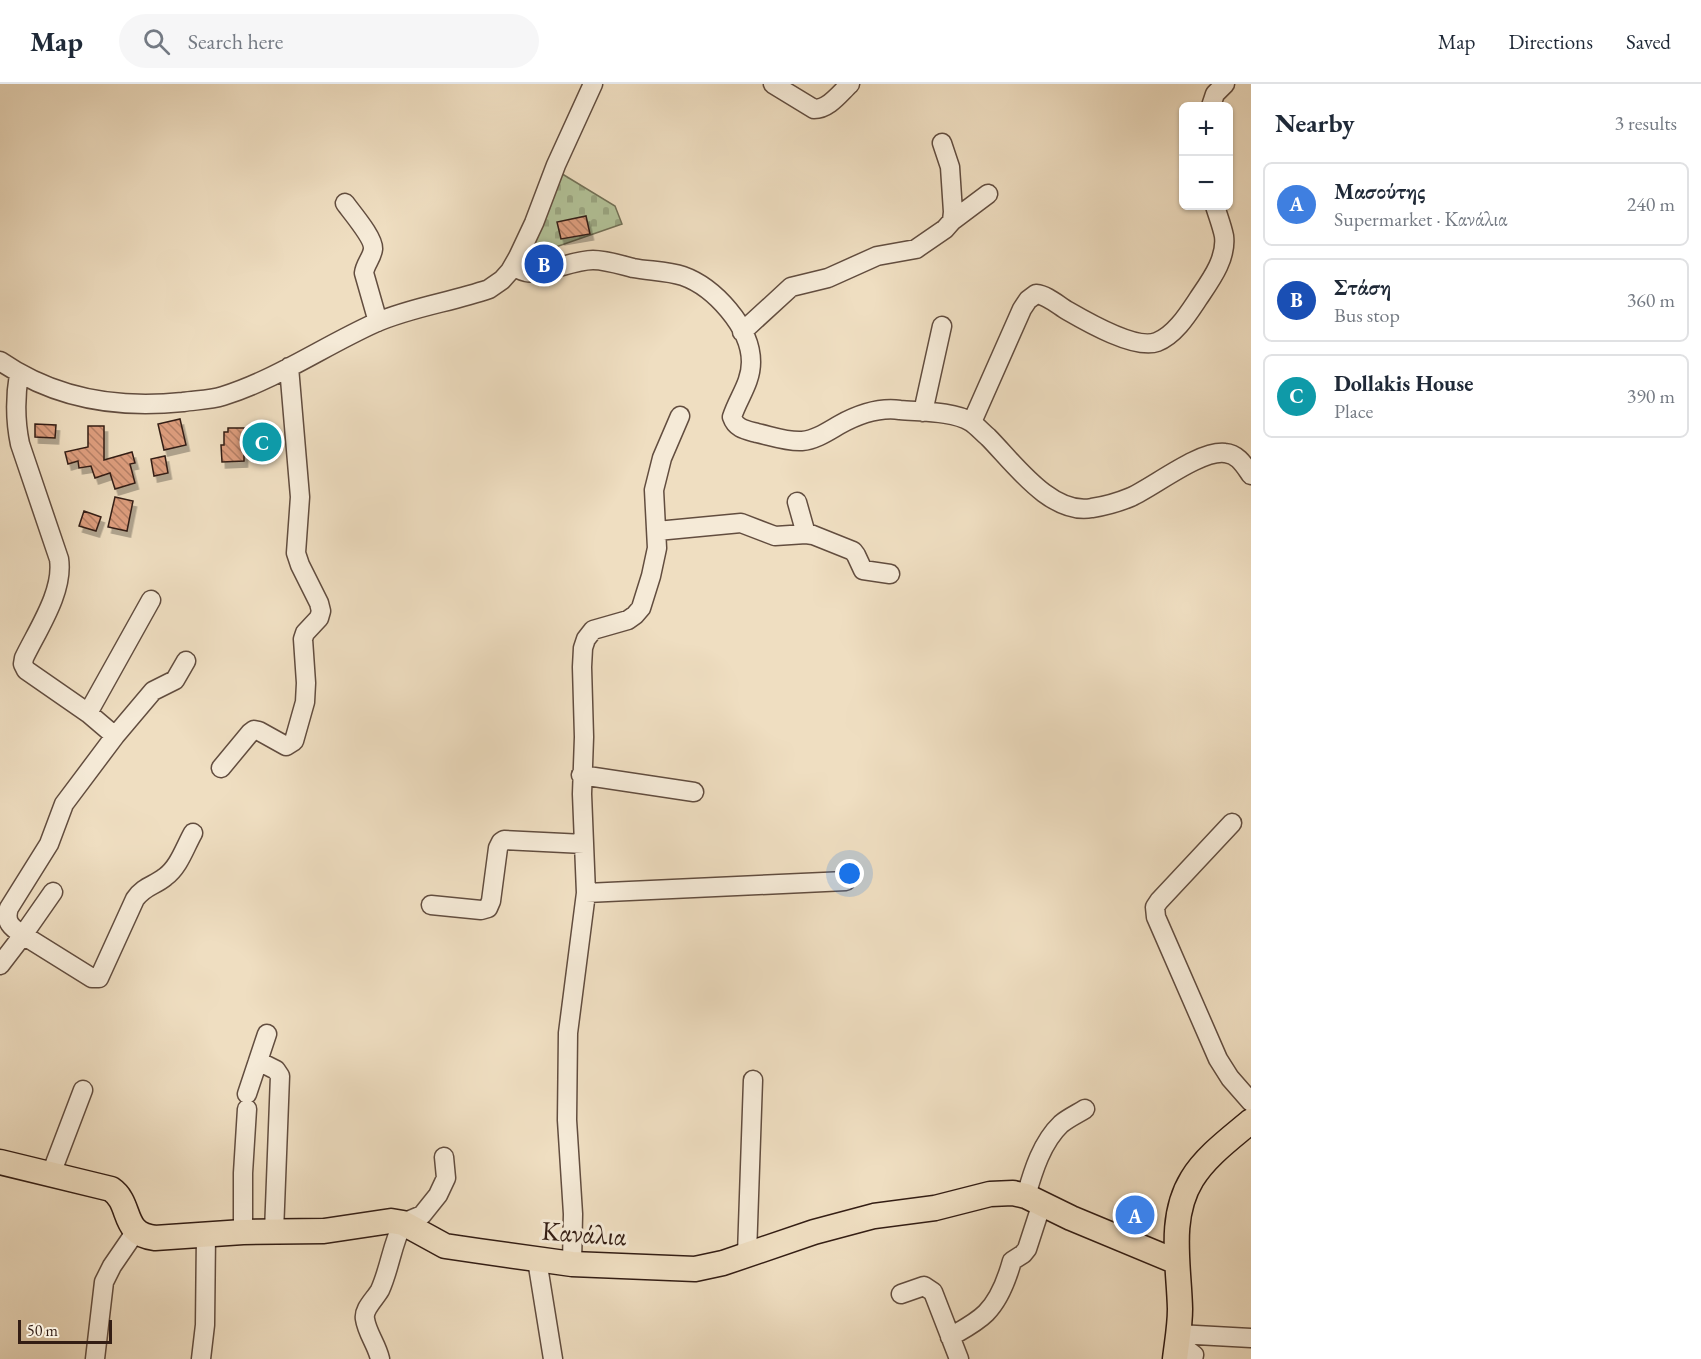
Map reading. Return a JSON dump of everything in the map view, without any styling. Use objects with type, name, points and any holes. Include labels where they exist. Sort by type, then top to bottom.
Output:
[{"type":"main road","points":[[1181,1348],[1177,1263],[1178,1218],[1182,1199],[1201,1166],[1251,1121]]},
{"type":"main road","points":[[0,1162],[104,1187],[115,1192],[122,1202],[130,1224],[136,1231]]},
{"type":"main road","name":"Κανάλια","points":[[136,1231],[144,1236],[155,1238],[243,1232],[311,1232],[382,1222],[403,1223],[445,1246],[572,1264],[695,1269],[723,1263],[814,1232],[874,1216],[935,1208],[990,1194],[1013,1193],[1034,1200],[1177,1263]]},
{"type":"street","points":[[0,362],[38,384],[85,398],[140,405],[221,396],[256,383],[378,322],[489,289],[502,280],[513,267],[593,84]]},
{"type":"street","points":[[773,84],[814,109],[820,109],[828,104],[850,84]]},
{"type":"street","points":[[1212,102],[1215,94],[1226,84]]},
{"type":"street","points":[[942,143],[950,167],[952,221]]},
{"type":"street","points":[[742,332],[791,287],[821,280],[877,256],[916,249],[988,194]]},
{"type":"street","points":[[345,203],[373,245],[364,273],[378,322]]},
{"type":"street","points":[[972,422],[1022,309],[1036,294],[1045,296],[1088,322],[1131,340],[1149,343],[1167,336],[1189,312],[1220,262],[1224,236],[1216,210]]},
{"type":"street","points":[[513,267],[527,272],[537,272],[577,262],[596,260],[681,275],[695,281],[718,298],[742,332],[750,350],[750,377],[732,417],[737,426],[742,429],[801,441],[820,436],[851,419],[878,411],[897,409],[951,416],[972,422],[1039,489],[1054,500],[1078,509],[1089,509],[1131,497],[1203,457],[1216,453],[1234,455],[1251,475]]},
{"type":"street","points":[[923,412],[942,326]]},
{"type":"street","points":[[221,768],[254,730],[286,746],[294,741],[305,702],[303,639],[305,633],[319,618],[321,610],[296,553],[300,497],[289,367]]},
{"type":"street","points":[[19,374],[15,412],[16,428],[59,559],[60,571],[57,590],[23,664],[26,670],[88,713],[116,736]]},
{"type":"street","points":[[572,1264],[574,1226],[567,1119],[568,1033],[586,893],[581,775],[584,736],[583,648],[593,630],[627,620],[641,608],[656,554],[654,490],[662,458],[680,416]]},
{"type":"street","points":[[797,502],[806,534]]},
{"type":"street","points":[[657,531],[741,523],[775,536],[806,534],[851,549],[863,570],[890,574]]},
{"type":"street","points":[[88,713],[151,600]]},
{"type":"street","points":[[186,662],[175,680],[153,691],[64,804],[49,844],[9,908],[7,916],[10,924],[23,935],[93,978],[99,978],[135,899],[144,889],[162,880],[172,871],[193,833]]},
{"type":"street","points":[[581,775],[694,792]]},
{"type":"street","points":[[1232,823],[1158,901],[1155,910],[1156,917],[1218,1059],[1230,1078],[1251,1102]]},
{"type":"street","points":[[431,906],[488,908],[491,901],[498,848],[504,840],[584,843]]},
{"type":"street","points":[[586,893],[846,881]]},
{"type":"street","points":[[0,964],[53,892]]},
{"type":"street","points":[[243,1232],[243,1173],[247,1102],[267,1034]]},
{"type":"street","points":[[258,1061],[276,1070],[280,1076],[274,1232]]},
{"type":"street","points":[[747,1254],[753,1080]]},
{"type":"street","points":[[51,1174],[83,1090]]},
{"type":"street","points":[[950,1337],[976,1321],[991,1307],[1006,1281],[1012,1261],[1023,1254],[1029,1245],[1036,1166],[1049,1138],[1062,1123],[1085,1109]]},
{"type":"street","points":[[380,1359],[364,1316],[391,1263],[399,1230],[403,1223],[425,1213],[438,1195],[446,1178],[444,1157]]},
{"type":"street","points":[[95,1359],[106,1276],[136,1231]]},
{"type":"street","points":[[201,1359],[206,1235]]},
{"type":"street","points":[[537,1260],[553,1359]]},
{"type":"street","points":[[900,1293],[924,1286],[930,1289],[959,1359]]},
{"type":"street","points":[[1181,1348],[1251,1338]]},
{"type":"green space","points":[[559,172],[615,206],[622,224],[524,258]]},
{"type":"building","points":[[586,216],[590,234],[561,239],[557,222]]},
{"type":"building","points":[[180,419],[186,445],[164,450],[158,424]]},
{"type":"building","points":[[35,424],[56,425],[55,438],[35,437]]},
{"type":"building","points":[[88,426],[104,426],[104,460],[132,452],[135,463],[130,464],[135,483],[115,489],[110,473],[95,478],[91,466],[79,468],[78,461],[68,464],[65,452],[88,447]]},
{"type":"building","points":[[228,428],[244,428],[244,435],[266,434],[266,449],[244,449],[244,461],[222,462],[221,445],[224,445],[224,432],[228,432]]},
{"type":"building","points":[[165,456],[168,473],[154,476],[151,459]]},
{"type":"building","points":[[115,497],[133,501],[127,531],[108,527]]},
{"type":"building","points":[[84,511],[101,517],[96,531],[79,526]]},
{"type":"place","name":"Στάση","points":[[544,264]]},
{"type":"place","name":"Dollakis House","points":[[262,442]]},
{"type":"place","name":"Μασούτης","points":[[1135,1215]]}]
